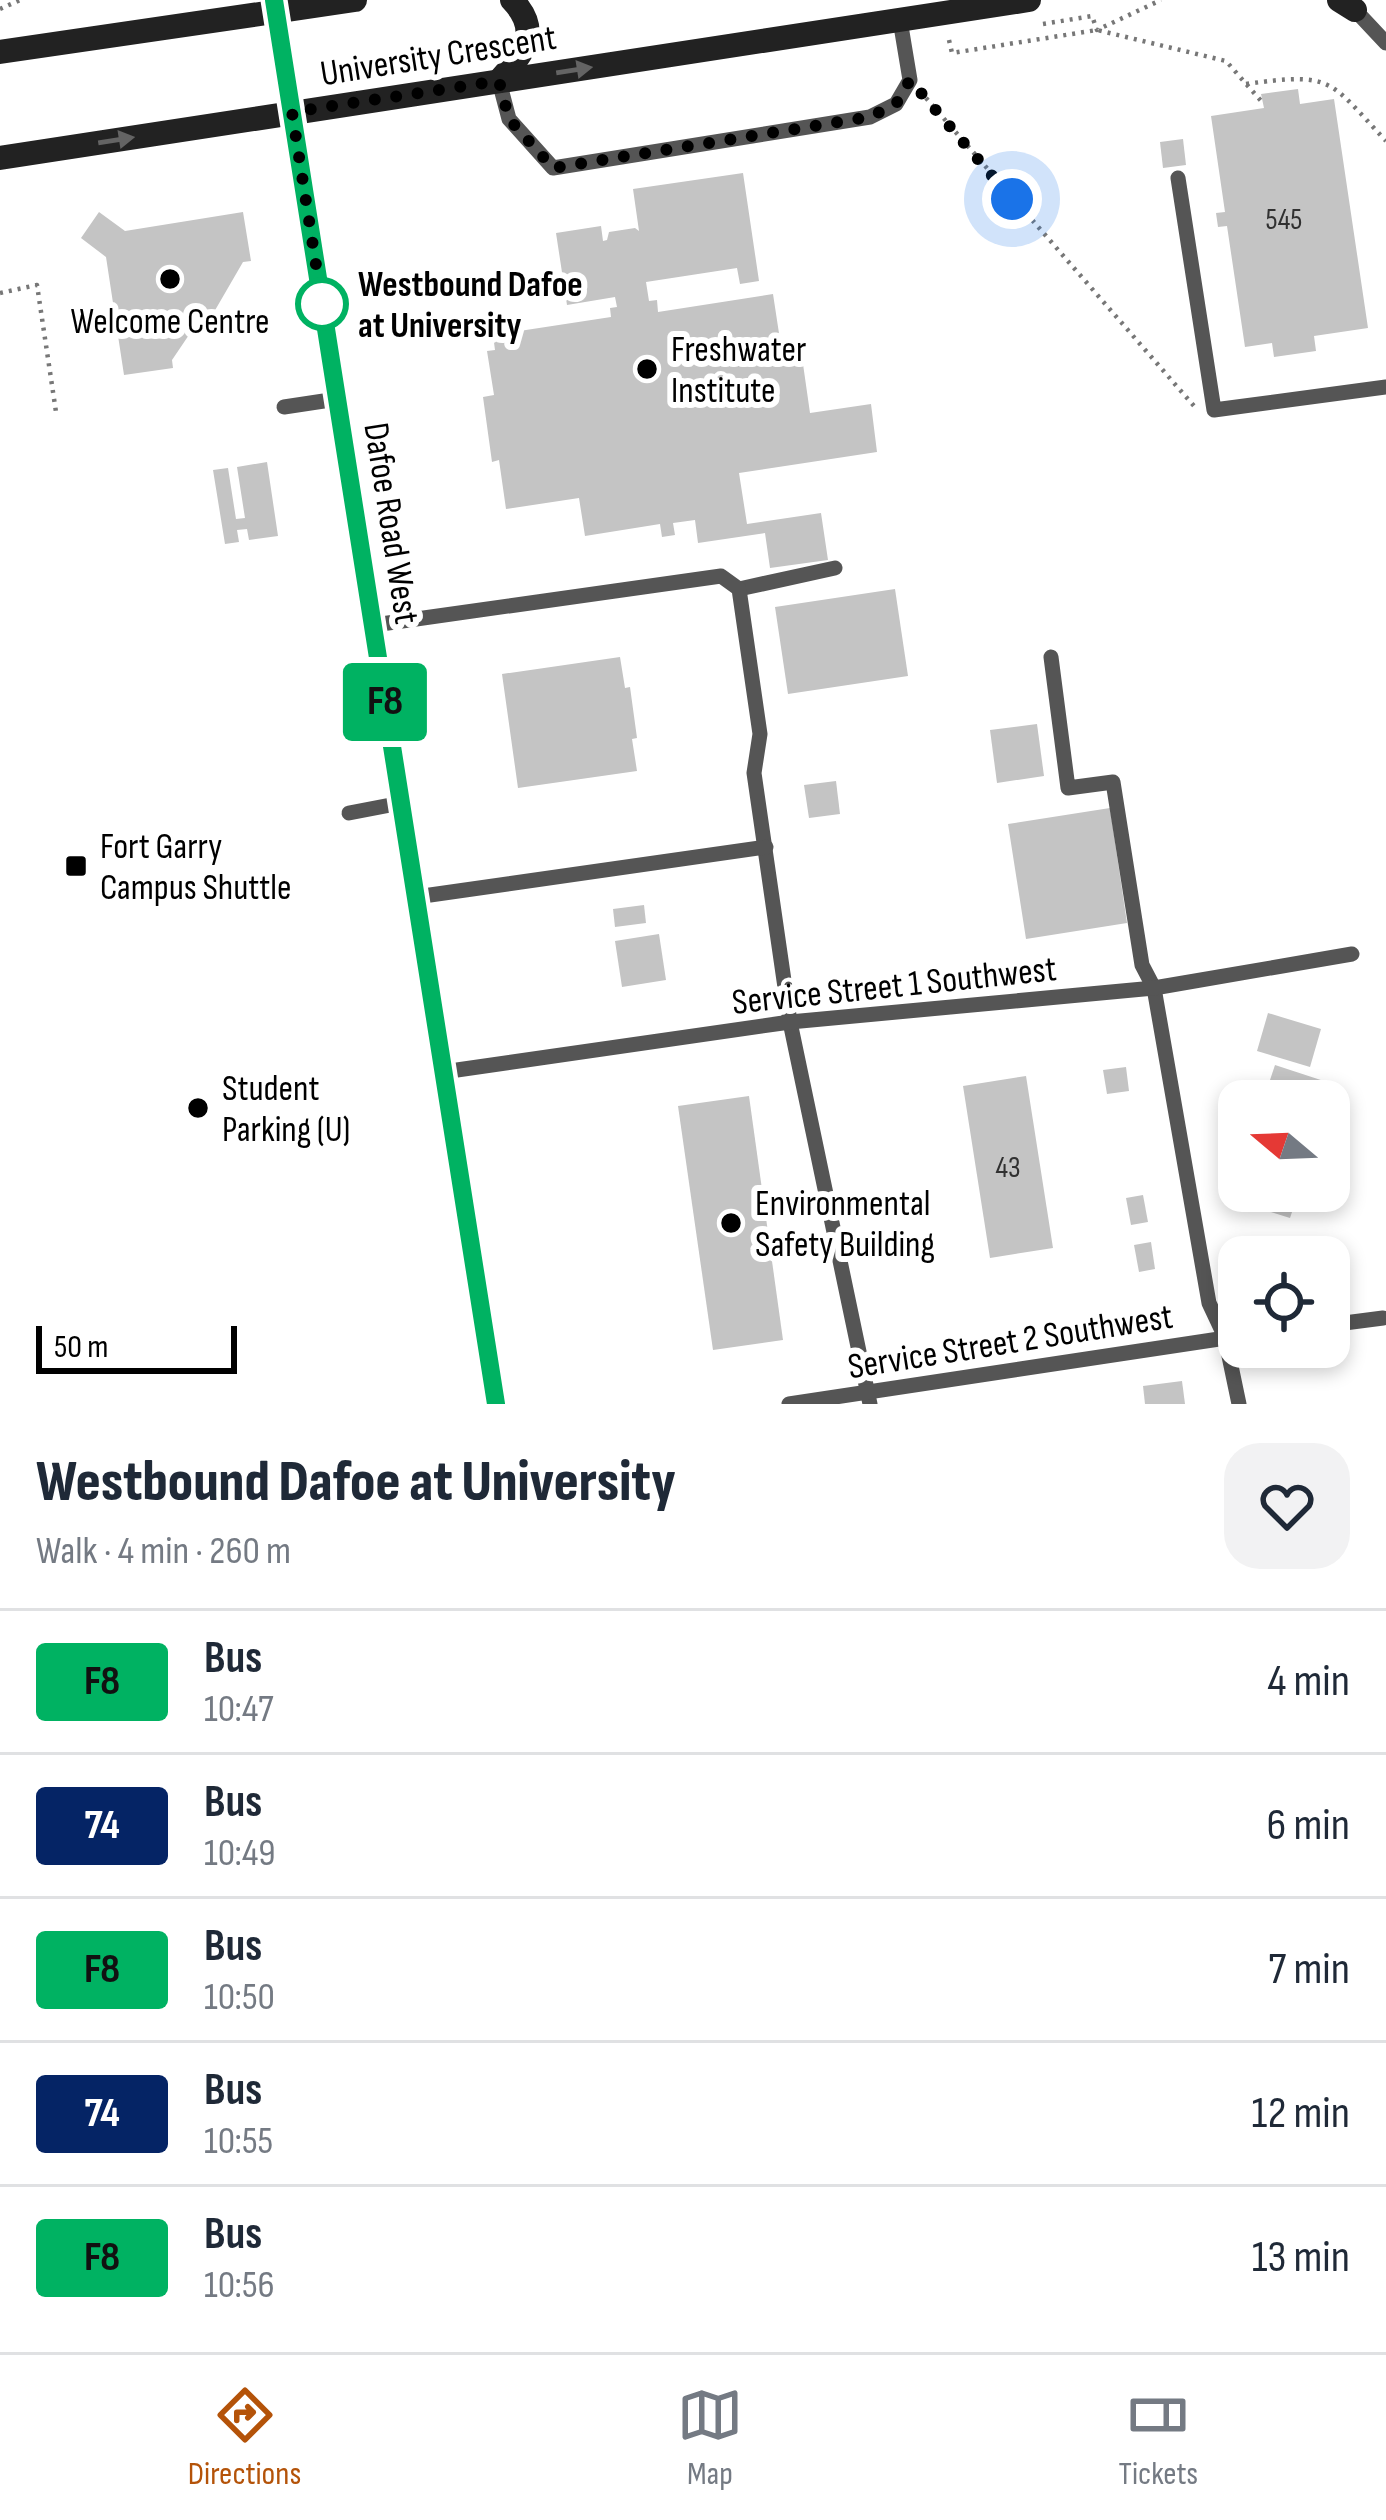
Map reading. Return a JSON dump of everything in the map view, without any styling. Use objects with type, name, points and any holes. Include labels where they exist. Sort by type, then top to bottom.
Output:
[{"type":"street","name":"University Crescent","points":[[0,52],[355,0]]},
{"type":"street","points":[[499,81],[526,49],[526,26],[512,0]]},
{"type":"street","name":"Dafoe Road West","points":[[276,10],[496,1404]]},
{"type":"street","name":"University Crescent","points":[[0,158],[945,13],[1033,12]]},
{"type":"lane","points":[[1349,3],[1386,43]]},
{"type":"lane","points":[[499,81],[509,119],[553,168],[870,117],[896,104],[910,80],[900,20]]},
{"type":"lane","points":[[1178,178],[1214,410],[1386,387]]},
{"type":"lane","points":[[284,407],[337,398]]},
{"type":"lane","points":[[739,590],[835,568]]},
{"type":"lane","points":[[374,625],[721,576],[739,590],[760,734],[754,773],[790,1022],[869,1398]]},
{"type":"lane","points":[[1051,657],[1068,788],[1113,782],[1142,965],[1154,988],[1209,1303],[1218,1316]]},
{"type":"lane","points":[[349,813],[400,803]]},
{"type":"lane","points":[[416,897],[766,847]]},
{"type":"lane","name":"Service Street 1 Southwest","points":[[443,1072],[790,1022],[1154,988],[1352,954]]},
{"type":"lane","points":[[1350,1322],[1384,1318]]},
{"type":"lane","name":"Service Street 2 Southwest","points":[[789,1404],[869,1398],[1218,1338]]},
{"type":"lane","points":[[1235,1368],[1238,1404]]},
{"type":"path","points":[[0,9],[20,0]]},
{"type":"path","points":[[945,13],[952,53],[1097,30],[1161,0]]},
{"type":"path","points":[[1033,12],[1092,16],[1097,30]]},
{"type":"path","points":[[1097,30],[1226,61],[1263,103]]},
{"type":"path","points":[[1246,83],[1303,76],[1334,86],[1386,141]]},
{"type":"path","points":[[910,80],[1191,405],[1214,410]]},
{"type":"path","points":[[0,293],[38,285],[56,412]]},
{"type":"building","points":[[1298,89],[1300,104],[1334,99],[1368,328],[1314,336],[1316,351],[1274,357],[1272,343],[1245,347],[1227,226],[1218,227],[1216,213],[1225,212],[1211,116],[1264,108],[1261,94]]},
{"type":"building","points":[[1183,139],[1186,165],[1163,168],[1160,142]]},
{"type":"building","name":"Freshwater Institute","points":[[743,173],[759,281],[740,284],[737,268],[646,282],[649,301],[657,300],[658,312],[773,294],[782,353],[801,350],[810,413],[871,404],[877,452],[739,473],[747,524],[821,513],[828,560],[770,568],[765,533],[698,543],[695,520],[673,523],[675,535],[662,537],[660,524],[585,536],[579,498],[506,509],[499,460],[492,462],[483,397],[494,395],[487,351],[495,350],[493,335],[611,317],[610,308],[617,307],[615,297],[567,305],[556,233],[601,226],[603,241],[609,232],[639,231],[633,189]]},
{"type":"building","name":"Welcome Centre","points":[[99,212],[125,231],[243,212],[251,261],[243,262],[203,331],[195,326],[172,360],[173,368],[124,375],[106,257],[81,238]]},
{"type":"building","points":[[267,462],[278,536],[249,540],[247,529],[237,530],[239,542],[225,544],[213,470],[228,468],[236,519],[245,518],[237,467]]},
{"type":"building","points":[[895,589],[908,676],[788,694],[775,607]]},
{"type":"building","points":[[620,657],[625,688],[630,687],[637,771],[518,788],[502,674]]},
{"type":"building","points":[[1037,724],[1044,776],[997,783],[990,730]]},
{"type":"building","points":[[836,781],[840,814],[809,818],[804,785]]},
{"type":"building","points":[[1110,808],[1127,923],[1026,939],[1008,824]]},
{"type":"building","points":[[644,905],[646,923],[615,927],[613,909]]},
{"type":"building","points":[[659,934],[666,980],[622,987],[615,941]]},
{"type":"building","points":[[1268,1013],[1321,1029],[1310,1067],[1257,1051]]},
{"type":"building","points":[[1275,1065],[1321,1080],[1270,1080]]},
{"type":"building","points":[[1126,1067],[1129,1091],[1107,1094],[1103,1070]]},
{"type":"building","points":[[1026,1076],[1053,1248],[990,1258],[963,1086]]},
{"type":"building","name":"Environmental Safety Building","points":[[749,1096],[783,1340],[713,1350],[678,1106]]},
{"type":"building","points":[[1143,1195],[1148,1222],[1131,1225],[1126,1198]]},
{"type":"building","points":[[1151,1242],[1155,1269],[1139,1272],[1134,1245]]},
{"type":"building","points":[[1182,1381],[1185,1404],[1145,1404],[1143,1386]]},
{"type":"bus line","name":"F8","points":[[274,0],[496,1404]]},
{"type":"place","name":"Welcome Centre","points":[[170,279]]},
{"type":"place","name":"Westbound Dafoe at University","points":[[322,304]]},
{"type":"place","name":"Freshwater Institute","points":[[647,369]]},
{"type":"place","name":"Fort Garry Campus Shuttle","points":[[76,866]]},
{"type":"place","name":"Student Parking (U)","points":[[198,1108]]},
{"type":"place","name":"Environmental Safety Building","points":[[731,1223]]},
{"type":"route","points":[[322,304],[324,316],[292,112],[499,81],[509,119],[553,168],[870,117],[896,104],[910,80],[1012,199]]}]
